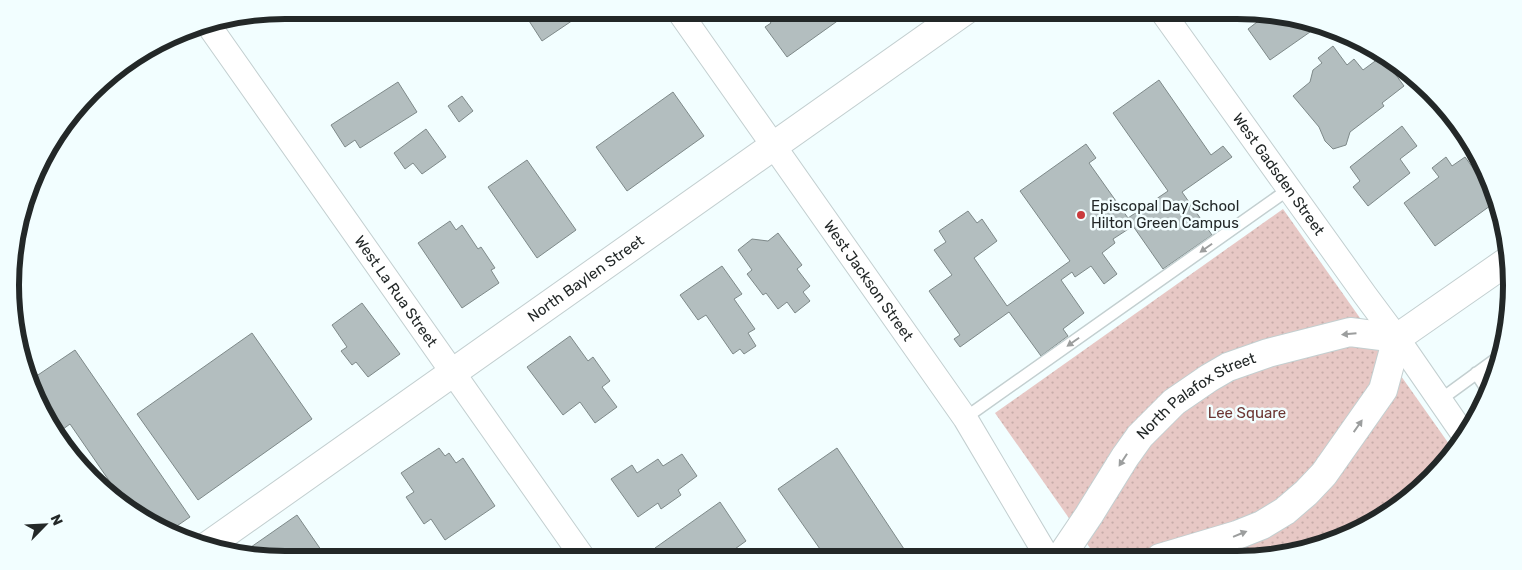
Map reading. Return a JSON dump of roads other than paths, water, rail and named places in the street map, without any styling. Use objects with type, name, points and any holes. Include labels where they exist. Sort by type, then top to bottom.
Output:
[{"type":"street","name":"West Jackson Street","points":[[684,19],[965,418],[1044,551]]},
{"type":"street","name":"North Baylen Street","points":[[214,541],[953,19]]},
{"type":"street","name":"West Gadsden Street","points":[[1166,19],[1397,338],[1460,430]]},
{"type":"street","name":"West La Rua Street","points":[[211,29],[578,551]]},
{"type":"street","points":[[1184,551],[1237,536],[1262,525],[1306,494],[1324,474],[1383,390],[1397,338],[1503,268]]},
{"type":"street","name":"North Palafox Street","points":[[1065,551],[1089,516],[1124,457],[1140,436],[1174,402],[1209,378],[1228,367],[1268,353],[1350,332],[1397,338]]},
{"type":"lane","points":[[965,418],[1289,189]]},
{"type":"lane","points":[[1440,400],[1492,362]]},
{"type":"lane","points":[[1476,373],[1484,385]]},
{"type":"place","name":"Episcopal Day School Hilton Green Campus","points":[[1081,215]]},
{"type":"park label","name":"Lee Square","points":[[1247,413]]}]
